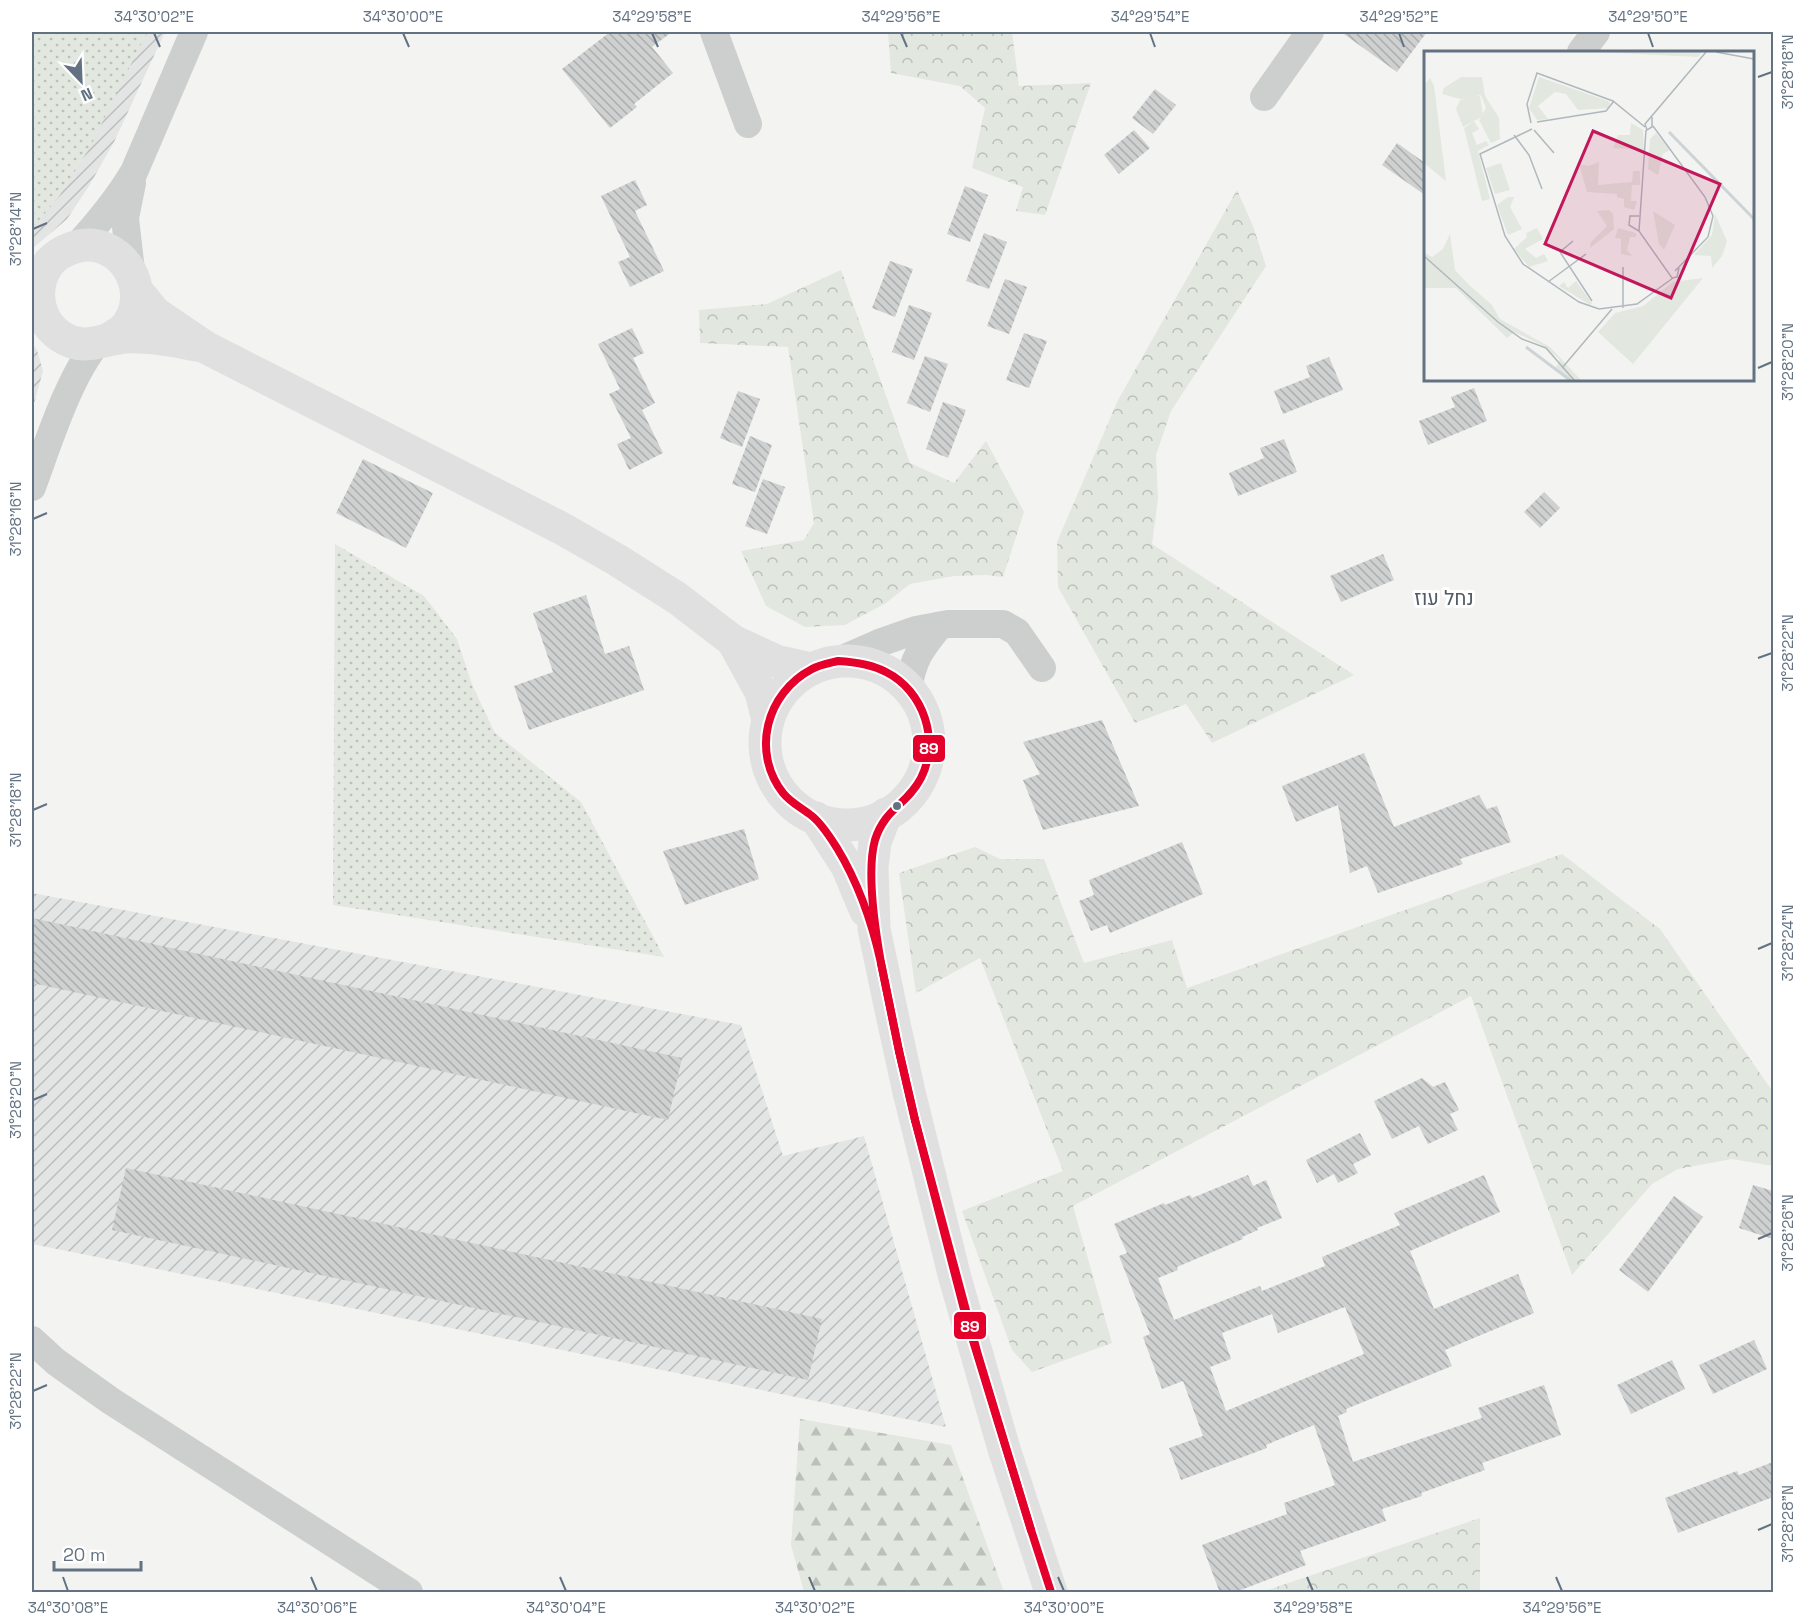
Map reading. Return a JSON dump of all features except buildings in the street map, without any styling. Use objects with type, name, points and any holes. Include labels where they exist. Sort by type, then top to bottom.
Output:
[{"type":"street","points":[[78,245],[104,217],[134,172],[194,32]]},
{"type":"street","points":[[714,32],[748,124]]},
{"type":"street","points":[[1264,97],[1310,32]]},
{"type":"street","points":[[1582,51],[1596,32]]},
{"type":"street","points":[[32,487],[61,411],[83,363],[103,341],[122,330],[132,317],[137,302],[125,218],[134,172]]},
{"type":"street","points":[[205,347],[150,337],[91,344],[73,342],[58,334],[46,322],[39,307],[38,290],[42,273],[51,260],[78,245],[94,245],[109,249],[122,259],[155,313],[205,347],[561,528],[677,598],[733,641],[776,661],[824,665],[851,661],[869,664],[901,681],[922,710],[928,727],[927,763],[920,781],[908,798],[875,820],[855,824],[835,824],[816,819],[798,809],[784,795],[773,778],[767,759],[765,739],[768,720],[775,704],[797,678],[824,665],[898,637],[948,624],[1003,624],[1017,632],[1042,668]]},
{"type":"street","points":[[58,334],[68,372],[61,411]]},
{"type":"street","points":[[908,688],[912,665],[919,651],[939,626]]},
{"type":"street","points":[[733,641],[761,692],[768,720]]},
{"type":"street","points":[[886,814],[875,842],[872,867],[874,929],[909,1092],[955,1278],[1004,1449],[1051,1593]]},
{"type":"street","points":[[816,819],[847,866],[874,929]]},
{"type":"street","points":[[32,1340],[56,1362],[111,1401],[409,1593]]},
{"type":"shaded area","points":[[32,32],[165,32],[114,142],[89,186],[67,219],[32,249]]},
{"type":"shaded area","points":[[32,343],[37,350],[43,371],[32,411]]},
{"type":"shaded area","points":[[32,893],[741,1025],[783,1156],[864,1136],[946,1427],[32,1244]]},
{"type":"green space","points":[[32,32],[147,32],[90,147],[58,198],[32,228]]},
{"type":"green space","points":[[888,32],[1012,32],[1019,86],[1091,83],[1045,215],[1016,211],[1023,187],[972,168],[985,108],[960,86],[891,73]]},
{"type":"green space","points":[[1237,190],[1253,226],[1266,266],[1171,411],[1156,455],[1158,499],[1152,544],[1354,675],[1212,743],[1186,704],[1135,723],[1058,587],[1057,542],[1118,400]]},
{"type":"green space","points":[[841,270],[910,463],[954,483],[986,441],[1024,512],[1003,577],[954,576],[910,584],[886,603],[845,625],[805,627],[766,606],[741,551],[804,540],[814,523],[788,347],[700,343],[699,310],[767,304]]},
{"type":"green space","points":[[335,544],[424,596],[457,639],[473,687],[495,733],[581,802],[664,957],[333,905]]},
{"type":"green space","points":[[975,847],[1000,859],[1044,859],[1084,963],[1172,940],[1187,988],[1562,854],[1660,929],[1773,1092],[1773,1166],[1732,1159],[1678,1169],[1652,1184],[1572,1275],[1471,996],[1073,1206],[1112,1343],[1032,1372],[1012,1350],[962,1211],[1063,1171],[980,958],[916,993],[899,873]]},
{"type":"green space","points":[[800,1419],[951,1445],[1004,1592],[804,1592],[791,1545]]},
{"type":"green space","points":[[1480,1518],[1480,1592],[1262,1592]]},
{"type":"transit line","name":"89","points":[[838,661],[875,667],[899,680],[919,704],[928,733],[927,764],[921,778],[909,795],[884,821],[879,829],[872,853],[871,884],[881,963],[864,904],[845,862],[832,839],[819,823],[783,793],[773,777],[768,760],[766,742],[768,725],[774,708],[784,693],[796,680],[812,669],[838,661]]},
{"type":"transit line","name":"89","points":[[881,963],[899,1051]]},
{"type":"transit line","name":"89","points":[[881,963],[899,1051]]},
{"type":"transit line","name":"89","points":[[899,1051],[915,1120]]},
{"type":"transit line","name":"89","points":[[899,1051],[915,1120]]},
{"type":"transit line","name":"89","points":[[915,1120],[978,1355],[1031,1530]]},
{"type":"transit line","name":"89","points":[[915,1120],[967,1321],[1031,1530]]},
{"type":"transit line","name":"89","points":[[1031,1530],[1032,1533],[1051,1592],[1031,1530]]},
{"type":"district","name":"נחל עוז","points":[[1444,598]]}]
